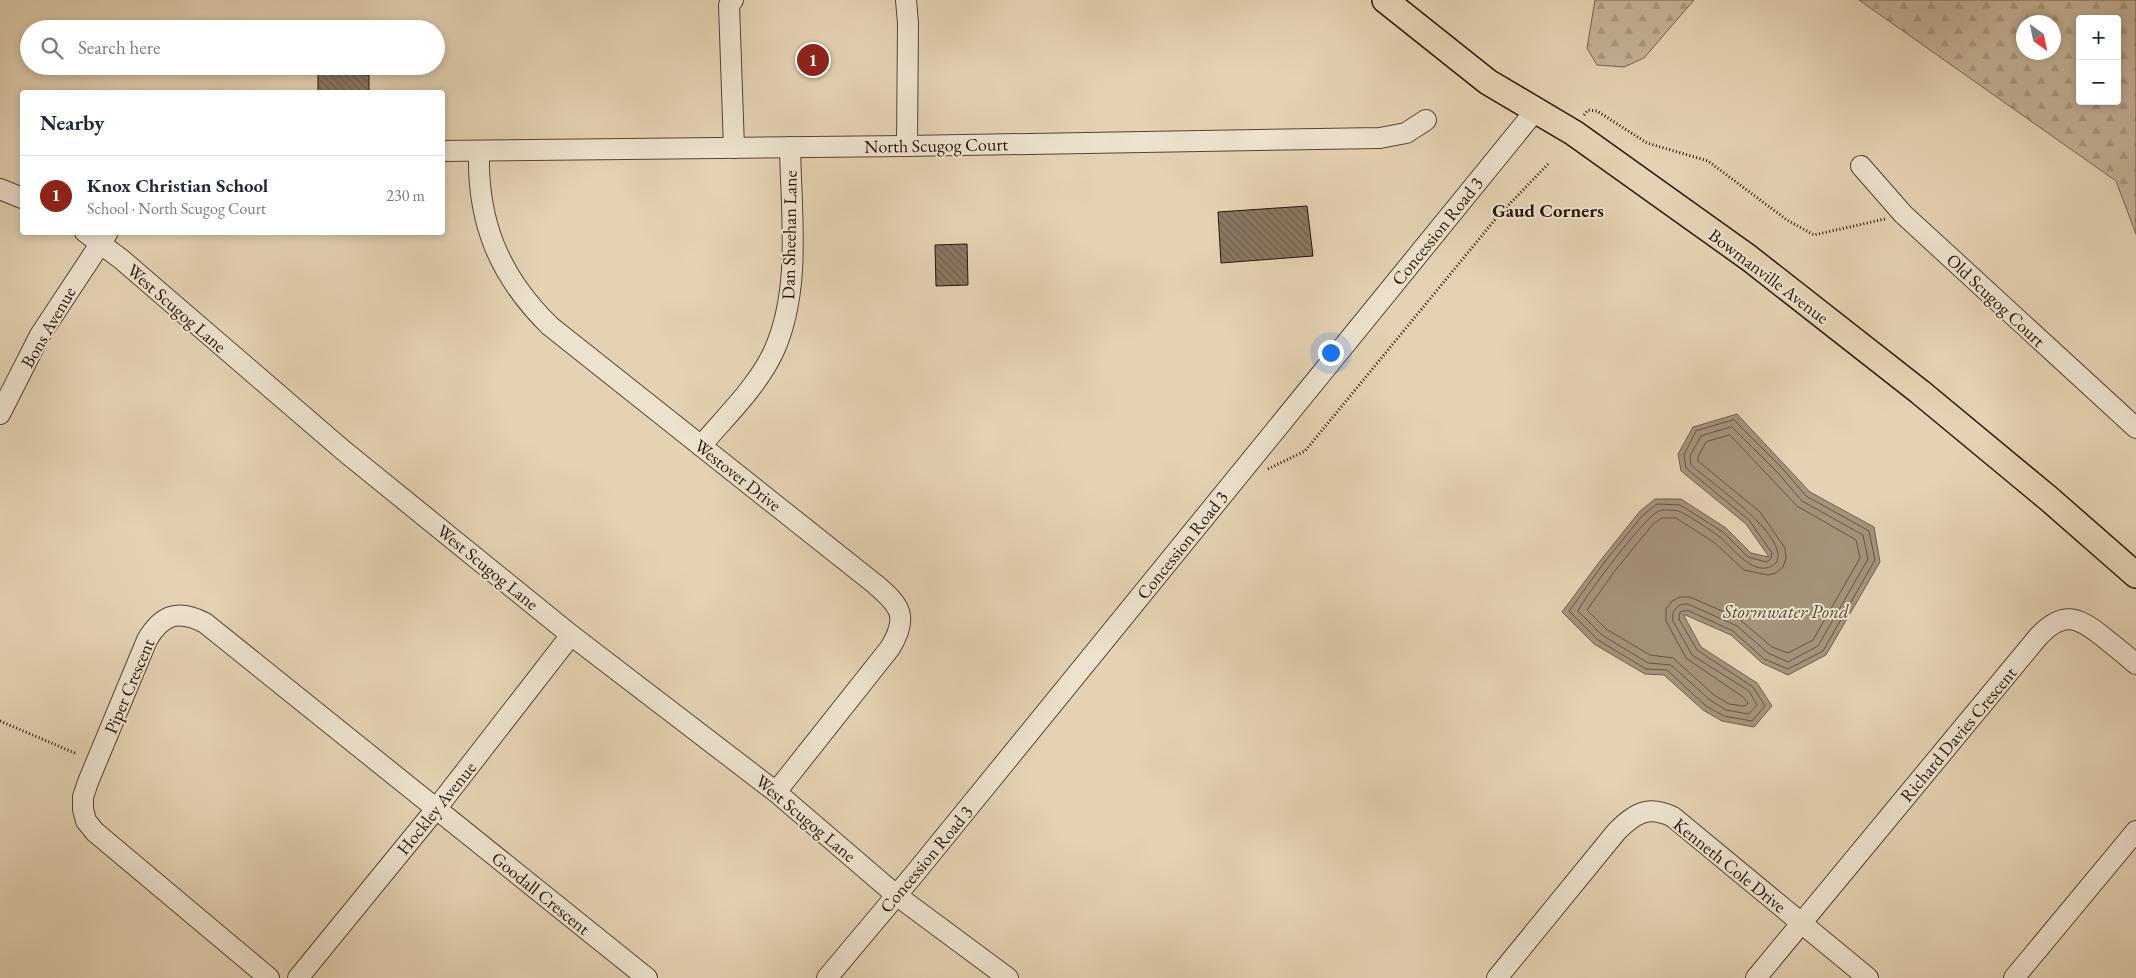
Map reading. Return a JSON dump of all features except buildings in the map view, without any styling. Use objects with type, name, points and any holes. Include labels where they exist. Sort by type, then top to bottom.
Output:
[{"type":"main road","name":"Bowmanville Avenue","points":[[1385,0],[1488,82],[1574,133],[1749,258],[1912,386],[2048,498],[2136,575]]},
{"type":"street","points":[[733,0],[730,5],[734,148]]},
{"type":"street","points":[[906,0],[908,23],[907,146]]},
{"type":"street","name":"Concession Road 3","points":[[827,978],[1534,111]]},
{"type":"street","name":"North Scugog Court","points":[[445,151],[1380,138],[1406,133],[1426,120]]},
{"type":"street","name":"Dan Sheehan Lane","points":[[701,446],[756,382],[773,354],[785,322],[791,297],[792,273],[790,147]]},
{"type":"street","name":"Westover Drive","points":[[478,150],[478,172],[488,227],[501,262],[529,305],[550,326],[881,589],[893,599],[900,611],[902,622],[899,634],[890,648],[776,792]]},
{"type":"street","name":"Old Scugog Court","points":[[1861,166],[1903,214],[2136,428]]},
{"type":"street","points":[[0,188],[20,197]]},
{"type":"street","name":"West Scugog Lane","points":[[98,236],[344,451],[571,635],[776,792],[896,895],[1008,978]]},
{"type":"street","name":"Bons Avenue","points":[[0,414],[40,335],[98,236]]},
{"type":"street","name":"Piper Crescent","points":[[269,978],[114,849],[86,821],[82,809],[88,782],[152,632],[171,617],[182,614],[193,616],[205,623],[436,809]]},
{"type":"street","name":"Richard Davies Crescent","points":[[1756,978],[2038,637],[2052,624],[2066,619],[2079,620],[2094,629],[2136,664]]},
{"type":"street","name":"Hockley Avenue","points":[[298,978],[436,809],[571,635]]},
{"type":"street","name":"Goodall Crescent","points":[[436,809],[646,978]]},
{"type":"street","name":"Kenneth Cole Drive","points":[[1497,978],[1617,832],[1638,814],[1649,810],[1662,811],[1673,816],[1868,978]]},
{"type":"street","points":[[2014,978],[2136,831]]},
{"type":"path","points":[[1574,133],[1588,110],[1598,111],[1647,142],[1708,161],[1787,220],[1814,235],[1903,214]]},
{"type":"path","points":[[1305,451],[1498,216],[1549,163]]},
{"type":"path","points":[[0,721],[77,754]]},
{"type":"green space","points":[[1595,0],[1694,0],[1644,58],[1624,67],[1597,65],[1587,48]]},
{"type":"green space","points":[[1859,0],[2136,0],[2136,234],[2116,181]]},
{"type":"water","name":"Stormwater Pond","points":[[1737,414],[1810,492],[1874,527],[1880,562],[1826,655],[1788,675],[1762,663],[1731,635],[1683,614],[1701,647],[1757,683],[1772,706],[1754,727],[1722,721],[1703,710],[1664,675],[1645,674],[1594,644],[1562,612],[1640,511],[1655,499],[1681,499],[1726,528],[1751,553],[1769,557],[1746,524],[1681,471],[1678,454],[1693,427]]},
{"type":"place","name":"Knox Christian School","points":[[813,60]]},
{"type":"district","name":"Gaud Corners","points":[[1548,210]]}]
